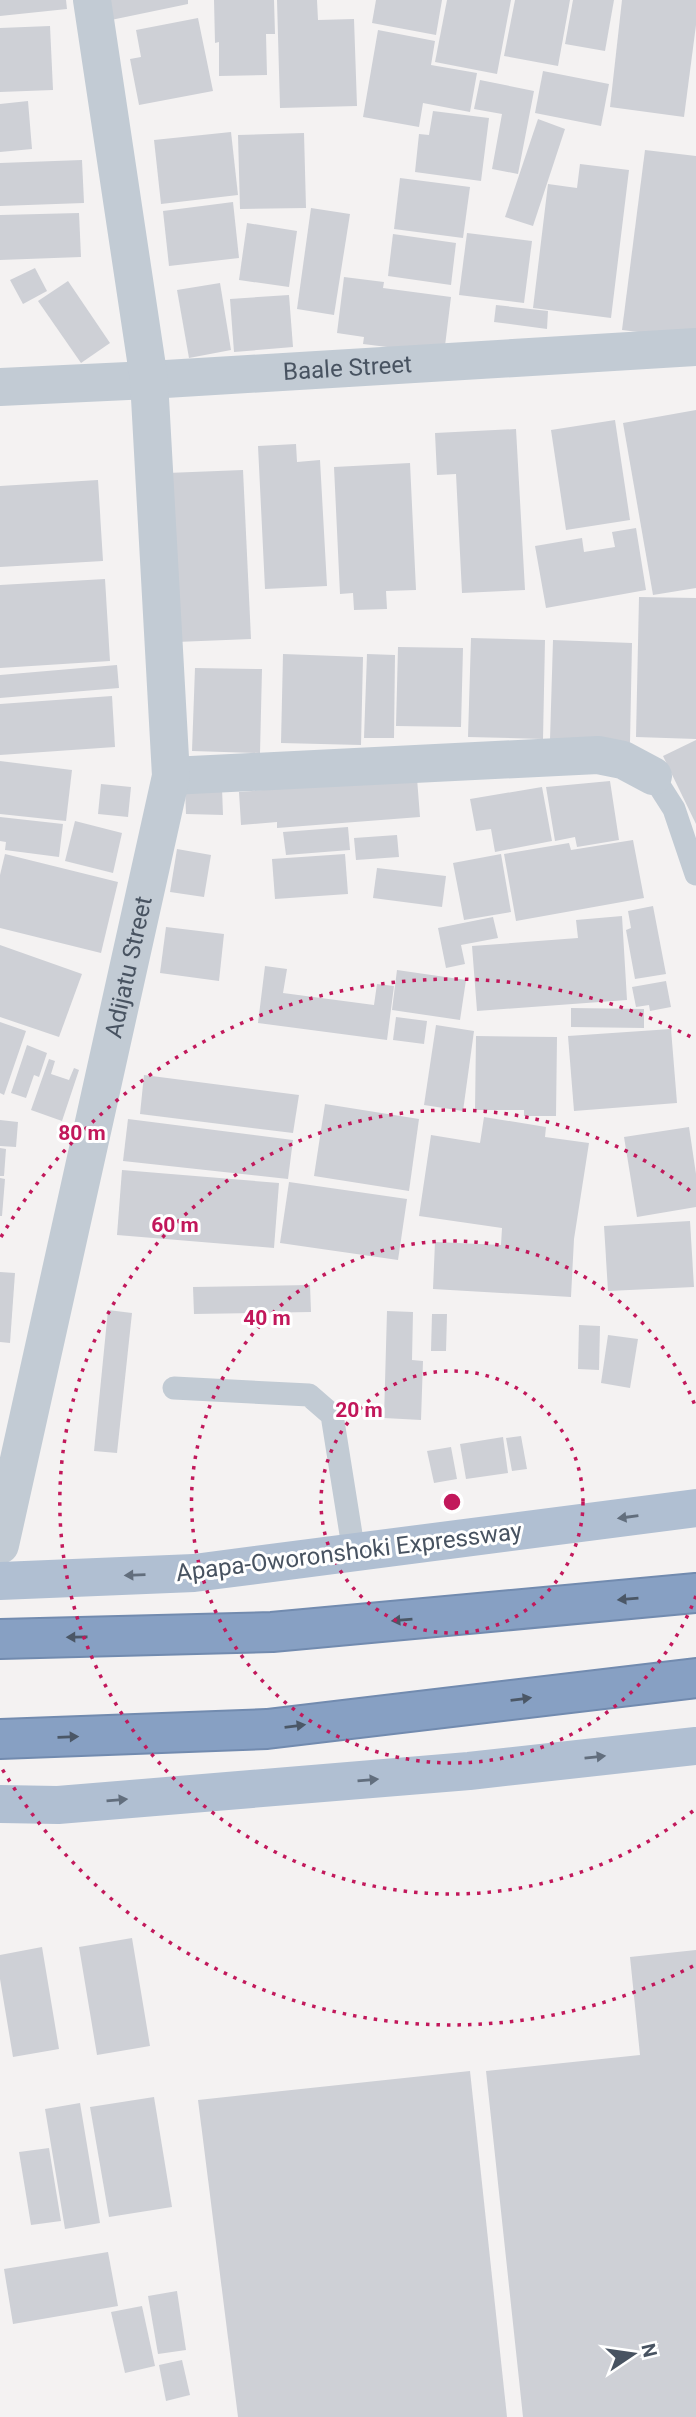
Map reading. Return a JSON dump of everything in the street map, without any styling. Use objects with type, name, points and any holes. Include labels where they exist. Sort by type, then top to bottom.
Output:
[{"type":"highway","points":[[0,1639],[272,1632],[696,1593]]},
{"type":"highway","points":[[0,1739],[267,1730],[696,1678]]},
{"type":"main road","name":"Apapa-Oworonshoki Expressway","points":[[0,1581],[194,1573],[696,1508]]},
{"type":"main road","points":[[0,1804],[58,1805],[414,1776],[696,1746]]},
{"type":"street","name":"Adijatu Street","points":[[0,1545],[171,776],[149,380],[92,0]]},
{"type":"street","name":"Baale Street","points":[[0,387],[696,347]]},
{"type":"street","points":[[171,776],[598,755],[623,760],[653,776]]},
{"type":"lane","points":[[653,776],[674,809],[696,874]]},
{"type":"lane","points":[[174,1388],[309,1395],[332,1415],[354,1553]]},
{"type":"building","points":[[0,0],[66,0],[67,9],[0,16]]},
{"type":"building","points":[[107,0],[188,0],[188,4],[111,20]]},
{"type":"building","points":[[214,0],[274,0],[275,34],[266,34],[267,75],[219,76],[219,42],[215,43]]},
{"type":"building","points":[[277,0],[317,0],[318,20],[354,19],[357,106],[280,108]]},
{"type":"building","points":[[376,0],[442,0],[436,35],[372,23]]},
{"type":"building","points":[[447,0],[511,0],[497,74],[435,62]]},
{"type":"building","points":[[515,0],[570,0],[558,66],[504,56]]},
{"type":"building","points":[[573,0],[614,0],[605,51],[565,44]]},
{"type":"building","points":[[622,0],[696,0],[696,25],[684,117],[610,107]]},
{"type":"building","points":[[198,18],[213,91],[139,105],[130,59],[141,57],[136,30]]},
{"type":"building","points":[[50,26],[53,90],[0,92],[0,28]]},
{"type":"building","points":[[378,30],[435,41],[431,65],[477,73],[470,112],[423,103],[419,127],[363,117]]},
{"type":"building","points":[[543,71],[609,84],[601,126],[535,113]]},
{"type":"building","points":[[480,80],[534,91],[518,174],[492,169],[502,114],[474,109]]},
{"type":"building","points":[[28,101],[32,149],[0,152],[0,104]]},
{"type":"building","points":[[433,111],[489,118],[481,181],[415,172],[419,134],[429,135]]},
{"type":"building","points":[[538,119],[565,129],[533,226],[505,217]]},
{"type":"building","points":[[231,132],[238,195],[161,204],[154,140]]},
{"type":"building","points":[[304,133],[306,208],[240,209],[238,135]]},
{"type":"building","points":[[645,150],[696,156],[696,339],[622,330]]},
{"type":"building","points":[[82,160],[84,203],[0,206],[0,163]]},
{"type":"building","points":[[580,164],[629,170],[611,318],[533,308],[548,184],[577,188]]},
{"type":"building","points":[[400,178],[470,187],[463,238],[394,229]]},
{"type":"building","points":[[233,202],[239,258],[169,266],[163,211]]},
{"type":"building","points":[[311,208],[350,214],[334,315],[297,309]]},
{"type":"building","points":[[79,213],[81,257],[0,260],[0,215]]},
{"type":"building","points":[[247,223],[297,231],[289,287],[239,280]]},
{"type":"building","points":[[467,233],[532,241],[524,303],[459,295]]},
{"type":"building","points":[[393,234],[456,243],[451,285],[388,276]]},
{"type":"building","points":[[35,268],[47,291],[23,304],[10,280]]},
{"type":"building","points":[[344,277],[384,282],[383,288],[451,297],[444,354],[363,344],[364,337],[337,333]]},
{"type":"building","points":[[68,281],[110,343],[81,363],[38,301]]},
{"type":"building","points":[[220,283],[231,350],[189,358],[177,290]]},
{"type":"building","points":[[289,295],[293,347],[234,352],[230,299]]},
{"type":"building","points":[[496,305],[548,311],[547,329],[494,322]]},
{"type":"building","points":[[696,410],[696,588],[653,595],[623,423]]},
{"type":"building","points":[[615,420],[630,520],[566,530],[551,430]]},
{"type":"building","points":[[516,429],[525,590],[462,593],[456,474],[437,475],[435,433]]},
{"type":"building","points":[[296,444],[297,462],[320,460],[327,586],[265,589],[258,446]]},
{"type":"building","points":[[410,463],[416,590],[386,591],[387,609],[354,610],[353,593],[340,594],[334,467]]},
{"type":"building","points":[[243,470],[251,639],[176,642],[167,473]]},
{"type":"building","points":[[98,480],[103,561],[0,567],[0,486]]},
{"type":"building","points":[[636,528],[646,590],[546,608],[535,546],[582,538],[584,552],[615,547],[612,532]]},
{"type":"building","points":[[105,579],[110,661],[0,668],[0,585]]},
{"type":"building","points":[[639,597],[696,598],[696,739],[636,737]]},
{"type":"building","points":[[471,638],[545,640],[543,739],[468,737]]},
{"type":"building","points":[[553,640],[632,643],[630,742],[550,740]]},
{"type":"building","points":[[398,647],[463,648],[461,727],[396,726]]},
{"type":"building","points":[[283,654],[363,657],[361,745],[281,743]]},
{"type":"building","points":[[367,654],[395,655],[394,738],[364,738]]},
{"type":"building","points":[[117,665],[119,688],[0,698],[0,675]]},
{"type":"building","points":[[195,668],[262,669],[260,753],[192,751]]},
{"type":"building","points":[[112,696],[115,747],[0,755],[0,704]]},
{"type":"building","points":[[696,740],[696,824],[663,756]]},
{"type":"building","points":[[0,761],[72,770],[66,821],[0,814]]},
{"type":"building","points":[[417,778],[420,817],[277,828],[277,822],[241,825],[239,792]]},
{"type":"building","points":[[610,781],[619,840],[577,847],[575,837],[555,841],[546,787]]},
{"type":"building","points":[[101,784],[131,787],[128,817],[98,814]]},
{"type":"building","points":[[185,787],[222,788],[223,815],[186,814]]},
{"type":"building","points":[[542,787],[552,841],[495,852],[491,829],[476,831],[470,799]]},
{"type":"building","points":[[0,817],[63,824],[59,857],[5,850],[6,842],[0,841]]},
{"type":"building","points":[[75,821],[122,833],[113,873],[65,861]]},
{"type":"building","points":[[348,827],[350,850],[286,855],[283,832]]},
{"type":"building","points":[[397,835],[399,857],[356,860],[354,838]]},
{"type":"building","points":[[633,840],[644,898],[516,921],[504,854],[569,843],[571,850]]},
{"type":"building","points":[[177,849],[211,855],[204,897],[170,892]]},
{"type":"building","points":[[5,854],[118,882],[101,953],[0,928],[0,875]]},
{"type":"building","points":[[345,854],[348,894],[275,899],[272,859]]},
{"type":"building","points":[[501,854],[511,912],[464,920],[453,863]]},
{"type":"building","points":[[377,868],[446,876],[442,907],[373,898]]},
{"type":"building","points":[[653,906],[666,974],[635,979],[626,930],[631,928],[628,911]]},
{"type":"building","points":[[622,916],[627,1000],[477,1011],[472,946],[578,938],[576,920]]},
{"type":"building","points":[[493,917],[498,938],[461,945],[465,964],[446,968],[438,928]]},
{"type":"building","points":[[166,927],[224,934],[219,981],[160,973]]},
{"type":"building","points":[[0,945],[82,974],[59,1037],[0,1017]]},
{"type":"building","points":[[265,966],[287,969],[283,993],[374,1005],[377,984],[394,986],[387,1040],[258,1023]]},
{"type":"building","points":[[397,970],[466,980],[460,1020],[392,1010]]},
{"type":"building","points":[[666,981],[671,1007],[650,1011],[649,1005],[636,1007],[632,987]]},
{"type":"building","points":[[571,1008],[644,1009],[644,1028],[571,1027]]},
{"type":"building","points":[[396,1017],[427,1021],[424,1044],[393,1040]]},
{"type":"building","points":[[0,1022],[26,1031],[4,1095],[0,1093]]},
{"type":"building","points":[[436,1025],[474,1031],[463,1111],[424,1105]]},
{"type":"building","points":[[671,1029],[677,1103],[574,1111],[568,1036]]},
{"type":"building","points":[[476,1036],[557,1037],[556,1116],[524,1116],[524,1110],[475,1110]]},
{"type":"building","points":[[27,1045],[47,1053],[39,1077],[34,1075],[26,1098],[11,1093]]},
{"type":"building","points":[[49,1059],[55,1061],[51,1074],[69,1080],[74,1068],[79,1070],[62,1121],[31,1110]]},
{"type":"building","points":[[144,1075],[299,1095],[293,1133],[140,1114]]},
{"type":"building","points":[[325,1104],[419,1119],[409,1191],[314,1176]]},
{"type":"building","points":[[484,1117],[546,1127],[545,1137],[589,1143],[574,1239],[571,1297],[433,1289],[435,1242],[501,1245],[502,1228],[419,1216],[431,1135],[480,1143]]},
{"type":"building","points":[[128,1119],[293,1140],[288,1179],[123,1161]]},
{"type":"building","points":[[0,1120],[18,1122],[16,1147],[0,1146]]},
{"type":"building","points":[[689,1127],[696,1174],[696,1207],[637,1217],[624,1137]]},
{"type":"building","points":[[0,1148],[6,1149],[4,1176],[0,1176]]},
{"type":"building","points":[[122,1170],[279,1183],[274,1248],[117,1235]]},
{"type":"building","points":[[0,1178],[5,1179],[2,1216],[0,1216]]},
{"type":"building","points":[[289,1182],[407,1199],[398,1260],[280,1243]]},
{"type":"building","points":[[690,1221],[694,1287],[608,1291],[604,1226]]},
{"type":"building","points":[[0,1272],[15,1273],[10,1343],[0,1342]]},
{"type":"building","points":[[310,1285],[311,1312],[194,1314],[193,1287]]},
{"type":"building","points":[[108,1310],[132,1313],[117,1453],[94,1451]]},
{"type":"building","points":[[387,1311],[413,1312],[412,1360],[423,1361],[421,1420],[384,1418]]},
{"type":"building","points":[[432,1314],[447,1314],[446,1351],[431,1351]]},
{"type":"building","points":[[579,1325],[600,1326],[599,1370],[578,1369]]},
{"type":"building","points":[[608,1335],[638,1339],[630,1388],[601,1383]]},
{"type":"building","points":[[521,1436],[527,1469],[512,1471],[506,1438]]},
{"type":"building","points":[[503,1437],[508,1473],[466,1479],[460,1444]]},
{"type":"building","points":[[451,1447],[457,1479],[434,1483],[427,1451]]},
{"type":"building","points":[[132,1938],[150,2046],[97,2055],[79,1947]]},
{"type":"building","points":[[42,1947],[59,2049],[13,2057],[0,1979],[0,1955]]},
{"type":"building","points":[[696,1950],[696,2417],[523,2417],[486,2071],[640,2055],[630,1957]]},
{"type":"building","points":[[470,2071],[507,2417],[238,2417],[198,2100]]},
{"type":"building","points":[[154,2097],[172,2207],[109,2217],[90,2107]]},
{"type":"building","points":[[80,2103],[100,2223],[65,2229],[45,2109]]},
{"type":"building","points":[[49,2148],[61,2221],[31,2225],[19,2152]]},
{"type":"building","points":[[108,2252],[118,2306],[13,2324],[4,2269]]},
{"type":"building","points":[[177,2291],[186,2350],[158,2354],[148,2296]]},
{"type":"building","points":[[142,2306],[155,2366],[125,2373],[111,2312]]},
{"type":"building","points":[[182,2360],[190,2395],[166,2401],[159,2365]]}]
